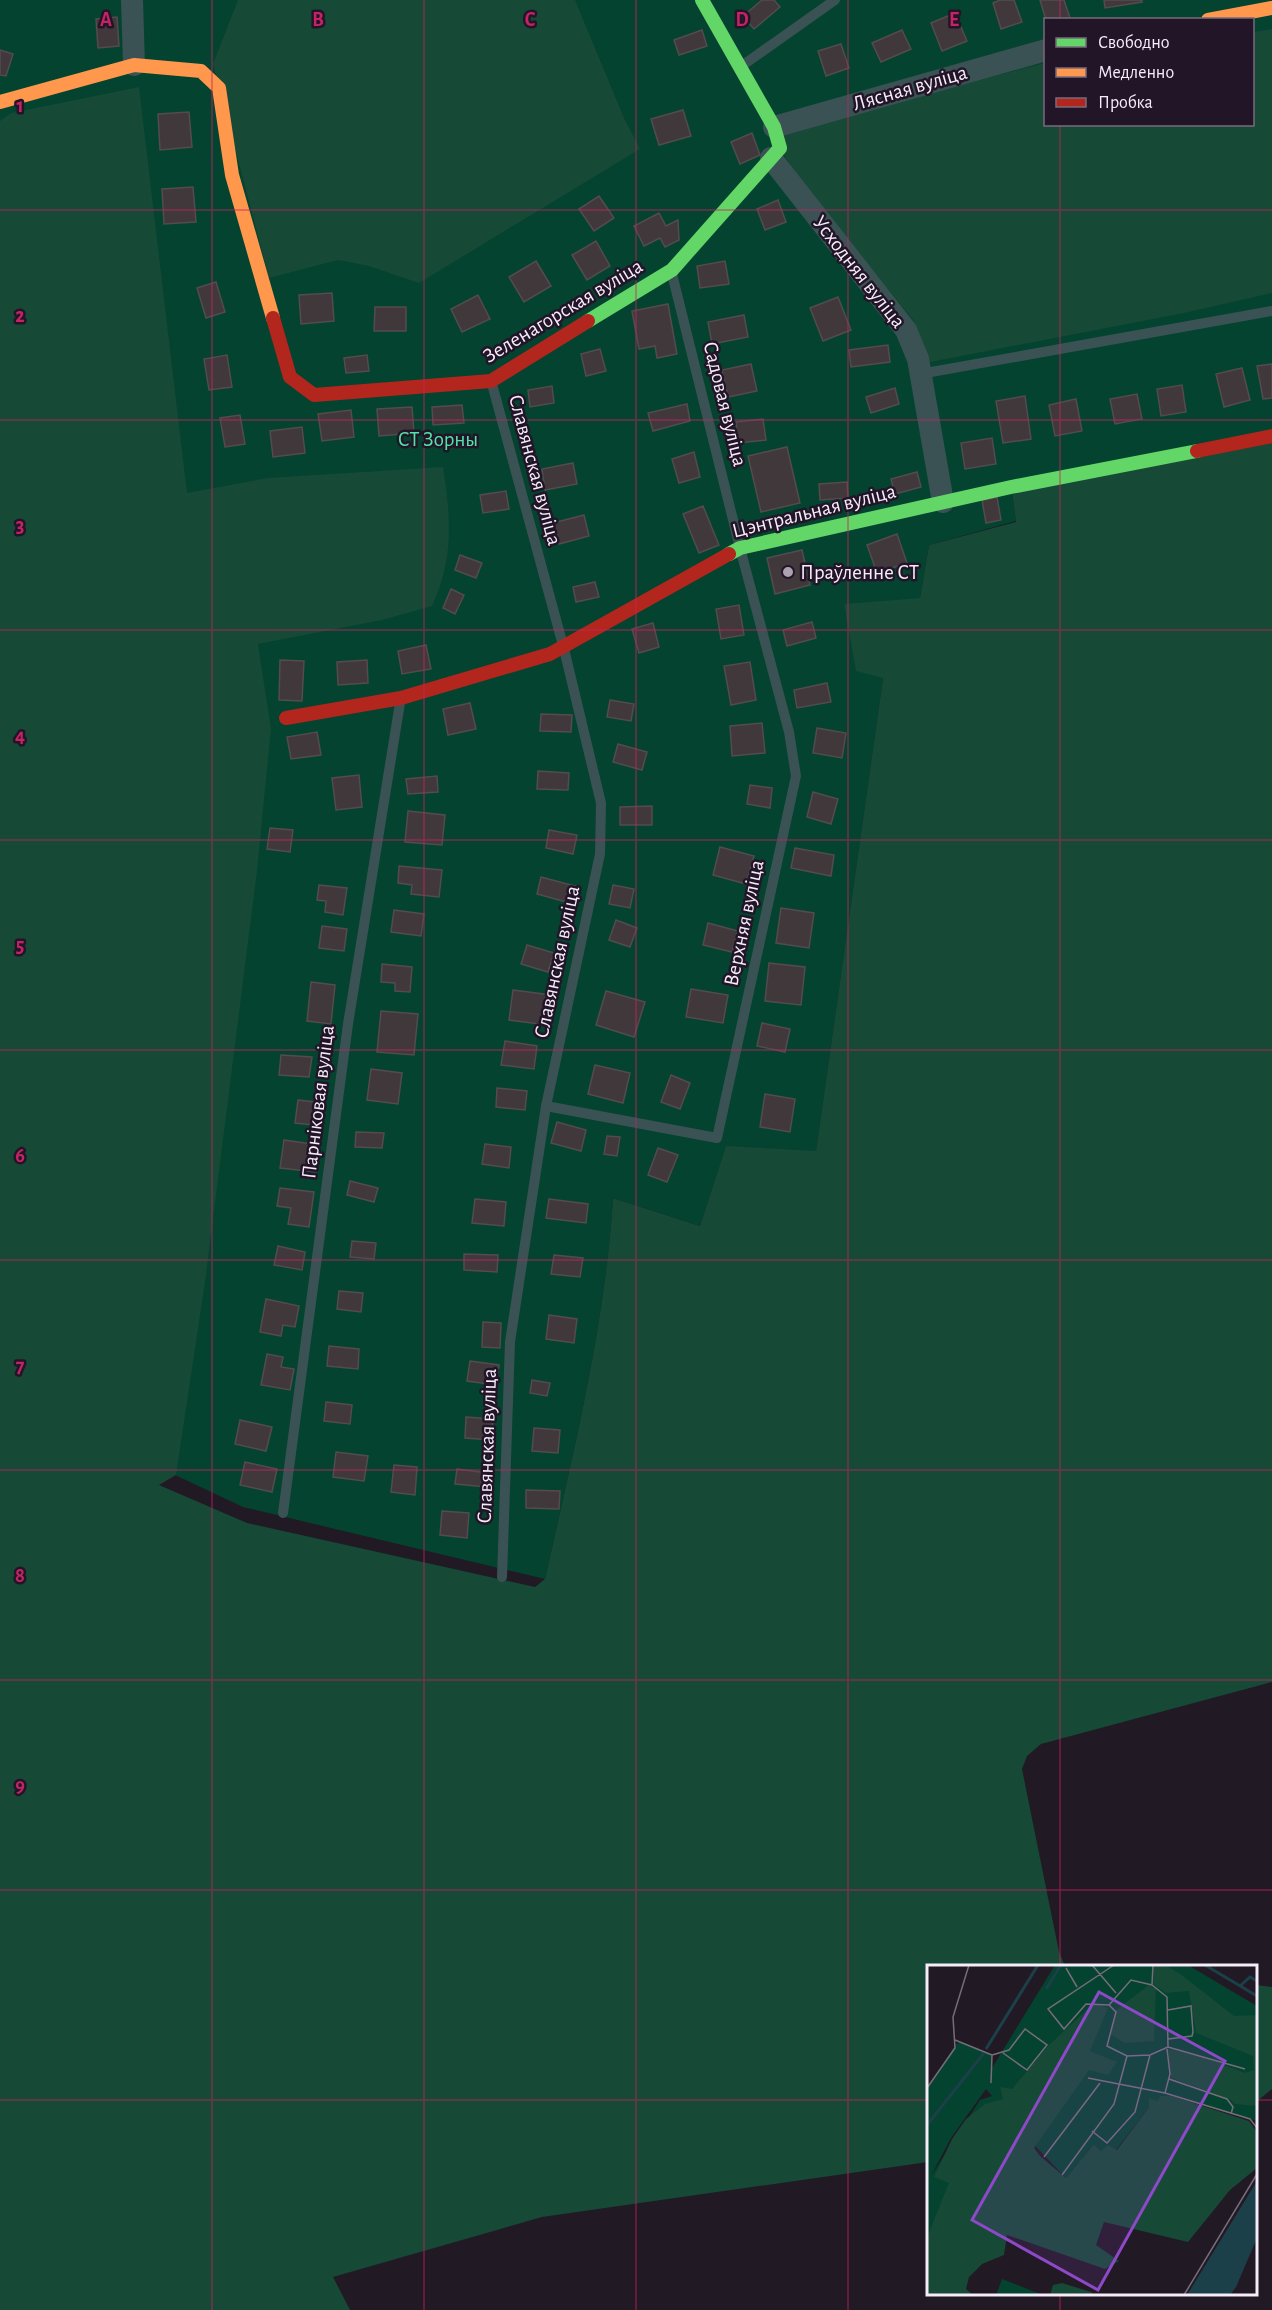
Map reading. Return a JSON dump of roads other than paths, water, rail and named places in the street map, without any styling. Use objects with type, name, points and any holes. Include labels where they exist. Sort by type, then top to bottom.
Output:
[{"type":"street","points":[[0,102],[134,65],[132,0]]},
{"type":"street","points":[[702,0],[774,127],[780,148],[771,158]]},
{"type":"street","points":[[1219,18],[1272,8]]},
{"type":"street","name":"Лясная вуліца","points":[[774,127],[1044,51]]},
{"type":"street","name":"Зеленагорская вуліца","points":[[134,65],[201,71],[219,88],[232,175],[290,377],[300,387],[314,395],[491,381],[672,270],[771,158]]},
{"type":"street","name":"Усходняя вуліца","points":[[771,158],[906,330],[918,359],[944,502]]},
{"type":"street","name":"Цэнтральная вуліца","points":[[286,718],[401,698],[564,649],[740,548],[944,502],[1272,436]]},
{"type":"lane","points":[[740,67],[835,0]]},
{"type":"lane","name":"Садовая вуліца","points":[[672,270],[740,548]]},
{"type":"lane","points":[[920,374],[1272,311]]},
{"type":"lane","name":"Славянская вуліца","points":[[491,381],[564,649],[601,802],[600,854],[546,1106],[510,1342],[502,1577]]},
{"type":"lane","name":"Верхняя вуліца","points":[[546,1106],[717,1138],[796,776],[789,732],[740,548]]},
{"type":"lane","name":"Парніковая вуліца","points":[[283,1513],[348,1024],[401,698]]},
{"type":"place","name":"Праўленне СТ","points":[[788,572]]},
{"type":"park label","name":"СТ Зорны","points":[[438,439]]}]
